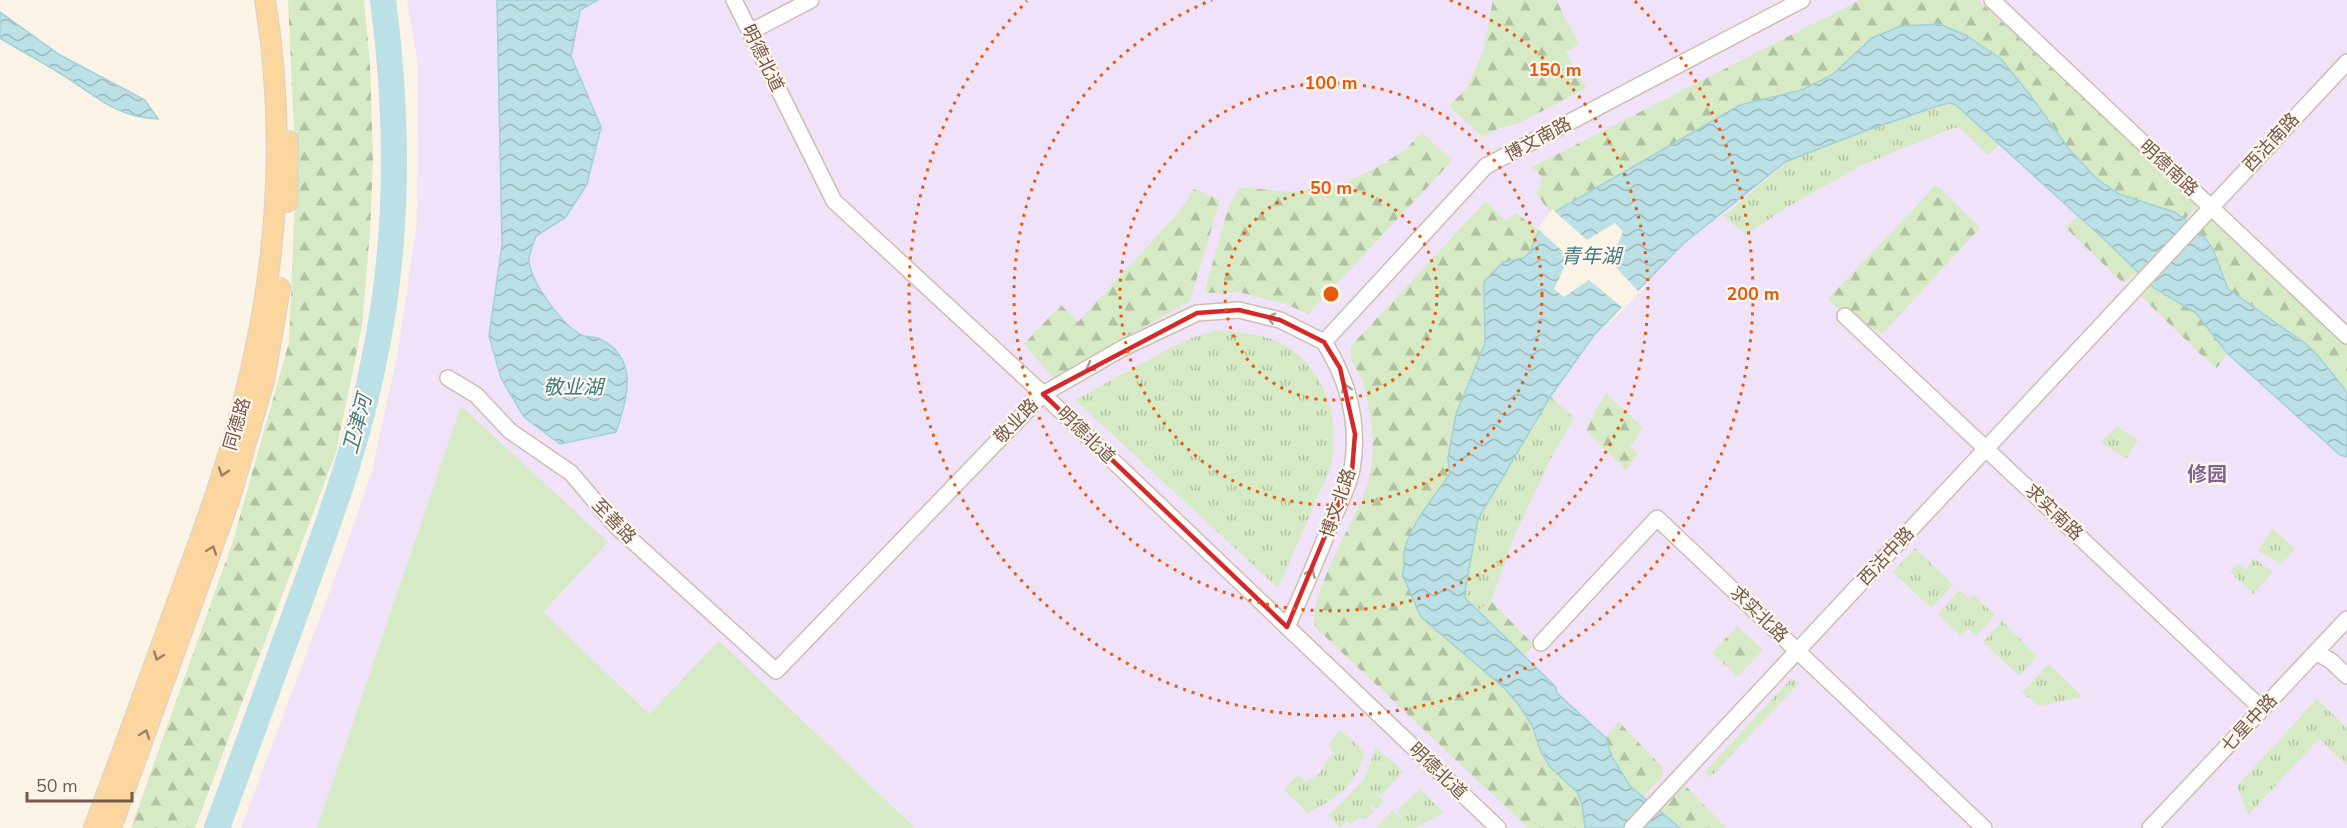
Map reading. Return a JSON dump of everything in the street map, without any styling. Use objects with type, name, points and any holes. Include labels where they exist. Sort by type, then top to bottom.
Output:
[{"type":"main road","name":"同德路","points":[[94,828],[213,503],[252,368],[267,286],[275,191],[274,72],[265,0]]},
{"type":"main road","name":"同德路","points":[[111,828],[229,501],[264,381],[280,285],[289,174],[285,76],[278,0]]},
{"type":"street","name":"明德北道","points":[[734,0],[834,201],[1042,393],[1498,828]]},
{"type":"street","points":[[750,32],[811,0]]},
{"type":"street","name":"博文南路","points":[[1324,342],[1486,166],[1802,0]]},
{"type":"street","name":"明德南路","points":[[1992,0],[2347,336]]},
{"type":"street","name":"西沽南路","points":[[2140,283],[2347,62]]},
{"type":"street","name":"西沽中路","points":[[1632,828],[2140,283]]},
{"type":"street","name":"敬业路","points":[[776,671],[1042,393],[1124,348],[1197,313],[1239,310],[1280,320],[1324,342]]},
{"type":"street","name":"求实南路","points":[[1845,316],[2262,709]]},
{"type":"street","name":"博文北路","points":[[1287,627],[1352,471],[1355,434],[1349,396],[1340,368],[1324,342]]},
{"type":"street","name":"至善路","points":[[448,378],[476,395],[510,431],[571,473],[616,526],[776,671]]},
{"type":"street","name":"求实北路","points":[[1541,643],[1657,518],[1984,828]]},
{"type":"street","name":"七星中路","points":[[2150,828],[2347,619]]},
{"type":"street","points":[[2316,652],[2331,661],[2347,676]]},
{"type":"highlighted area","points":[[1239,310],[1280,320],[1324,342],[1340,368],[1355,434],[1352,471],[1287,627],[1043,394],[1197,313]]},
{"type":"shaded area","points":[[407,0],[2347,0],[2347,828],[241,828],[337,572],[372,471],[398,351],[417,222],[418,65]]},
{"type":"green space","points":[[288,0],[364,0],[370,64],[373,160],[362,326],[336,452],[195,828],[131,828],[233,541],[289,342],[296,175]]},
{"type":"green space","points":[[1493,0],[1556,0],[1579,44],[1566,52],[1586,88],[1518,124],[1499,128],[1483,137],[1449,106],[1467,88],[1483,51]]},
{"type":"green space","points":[[1860,0],[1978,0],[2198,205],[2185,219],[2174,212],[2119,194],[2097,179],[2069,149],[1872,38],[1833,75],[1802,90],[1740,105],[1551,214],[1536,193],[1543,178],[1532,167]]},
{"type":"green space","points":[[1950,103],[1956,105],[1999,145],[1988,155],[1959,127],[1950,129],[1860,166],[1784,209],[1746,235],[1724,216],[1788,161],[1862,132]]},
{"type":"green space","points":[[1422,132],[1452,161],[1308,314],[1286,304],[1239,292],[1204,293],[1229,205],[1240,187],[1289,192],[1335,187],[1378,167],[1406,149]]},
{"type":"green space","points":[[1936,185],[1980,228],[1882,334],[1841,311],[1828,299]]},
{"type":"green space","points":[[1194,189],[1220,200],[1190,301],[1053,378],[1024,344],[1061,305],[1078,322],[1179,212]]},
{"type":"green space","points":[[1486,201],[1506,221],[1516,213],[1540,231],[1531,251],[1524,258],[1503,262],[1484,282],[1485,343],[1464,391],[1448,458],[1450,474],[1423,509],[1404,552],[1404,578],[1519,705],[1532,725],[1541,752],[1577,792],[1582,804],[1585,828],[1528,828],[1315,627],[1318,595],[1363,497],[1371,470],[1373,445],[1371,420],[1363,383],[1352,361],[1351,346]]},
{"type":"green space","points":[[2210,214],[2347,343],[2347,394],[2319,357],[2293,334],[2228,289],[2224,275],[2196,229]]},
{"type":"green space","points":[[2078,217],[2138,271],[2123,283],[2065,227]]},
{"type":"green space","points":[[2149,283],[2202,319],[2227,353],[2217,368],[2139,294]]},
{"type":"green space","points":[[1215,330],[1266,337],[1297,354],[1318,379],[1331,411],[1334,445],[1331,467],[1278,588],[1075,400],[1185,340]]},
{"type":"green space","points":[[1606,393],[1643,428],[1630,447],[1638,453],[1626,470],[1589,434],[1586,428]]},
{"type":"green space","points":[[1550,396],[1574,418],[1555,450],[1515,534],[1491,601],[1478,611],[1464,597],[1478,519]]},
{"type":"green space","points":[[461,406],[608,542],[543,612],[649,714],[719,641],[915,828],[317,828]]},
{"type":"green space","points":[[2117,427],[2138,440],[2126,459],[2100,442]]},
{"type":"green space","points":[[2272,528],[2295,549],[2281,564],[2258,551]]},
{"type":"green space","points":[[1915,548],[1953,585],[1931,608],[1893,572]]},
{"type":"green space","points":[[2253,558],[2273,572],[2253,594],[2230,572],[2238,563],[2246,571]]},
{"type":"green space","points":[[1960,590],[1970,600],[1974,595],[1995,615],[1976,636],[1968,629],[1961,636],[1938,614]]},
{"type":"green space","points":[[1491,601],[1534,645],[1524,655],[1478,611]]},
{"type":"green space","points":[[2002,621],[2037,656],[2019,676],[1983,642]]},
{"type":"green space","points":[[1737,626],[1763,650],[1738,677],[1712,653]]},
{"type":"green space","points":[[2049,664],[2083,697],[2038,706],[2022,692]]},
{"type":"green space","points":[[1792,678],[1799,683],[1710,778],[1705,771]]},
{"type":"green space","points":[[2317,699],[2347,728],[2347,765],[2319,739],[2248,815],[2237,786]]},
{"type":"green space","points":[[1619,722],[1662,767],[1663,776],[1642,797],[1630,786],[1612,757],[1605,737]]},
{"type":"green space","points":[[1340,730],[1364,751],[1361,763],[1357,773],[1345,789],[1308,813],[1284,790],[1298,775],[1306,782],[1319,774],[1333,752],[1328,744]]},
{"type":"green space","points":[[1376,747],[1403,771],[1381,796],[1374,792],[1384,802],[1376,809],[1367,803],[1374,811],[1365,820],[1360,817],[1351,825],[1347,821],[1340,827],[1328,816],[1364,779]]},
{"type":"green space","points":[[1680,780],[1726,828],[1680,828],[1654,808]]},
{"type":"green space","points":[[1420,789],[1444,813],[1415,828],[1376,828],[1384,819],[1393,826],[1385,818],[1392,810],[1401,818],[1402,816],[1397,811]]},
{"type":"water","name":"敬业湖","points":[[497,0],[598,0],[580,10],[571,56],[601,127],[587,184],[566,217],[536,236],[529,262],[542,292],[566,323],[582,335],[600,339],[621,357],[627,380],[626,393],[616,432],[560,444],[524,417],[501,378],[489,336],[502,245]]},
{"type":"water","points":[[0,12],[60,55],[145,100],[158,119],[132,115],[110,106],[0,38]]},
{"type":"water","name":"青年湖","points":[[1940,24],[1967,36],[2001,59],[2069,149],[2097,179],[2119,194],[2174,212],[2185,219],[2213,249],[2228,289],[2306,344],[2319,357],[2347,394],[2347,457],[2340,455],[2227,353],[2196,313],[2154,288],[2106,241],[1956,105],[1950,103],[1941,105],[1785,162],[1683,244],[1594,335],[1550,397],[1478,519],[1464,597],[1556,687],[1557,693],[1606,738],[1612,757],[1630,786],[1680,828],[1585,828],[1582,804],[1577,792],[1550,767],[1541,752],[1532,725],[1519,705],[1504,688],[1421,617],[1402,574],[1404,552],[1411,532],[1450,474],[1448,458],[1456,414],[1485,343],[1484,282],[1503,262],[1524,258],[1531,251],[1535,238],[1551,214],[1740,105],[1802,90],[1832,75],[1872,38],[1901,26]]},
{"type":"pier","points":[[1552,209],[1587,240],[1615,223],[1623,232],[1610,261],[1638,291],[1651,281],[1611,322],[1609,321],[1622,307],[1589,280],[1564,297],[1554,289],[1569,257],[1538,229]]},
{"type":"waterway","name":"卫津河","points":[[217,828],[332,512],[351,454],[373,365],[388,274],[394,183],[392,91],[383,0]]},
{"type":"district","name":"修园","points":[[2207,474]]}]
